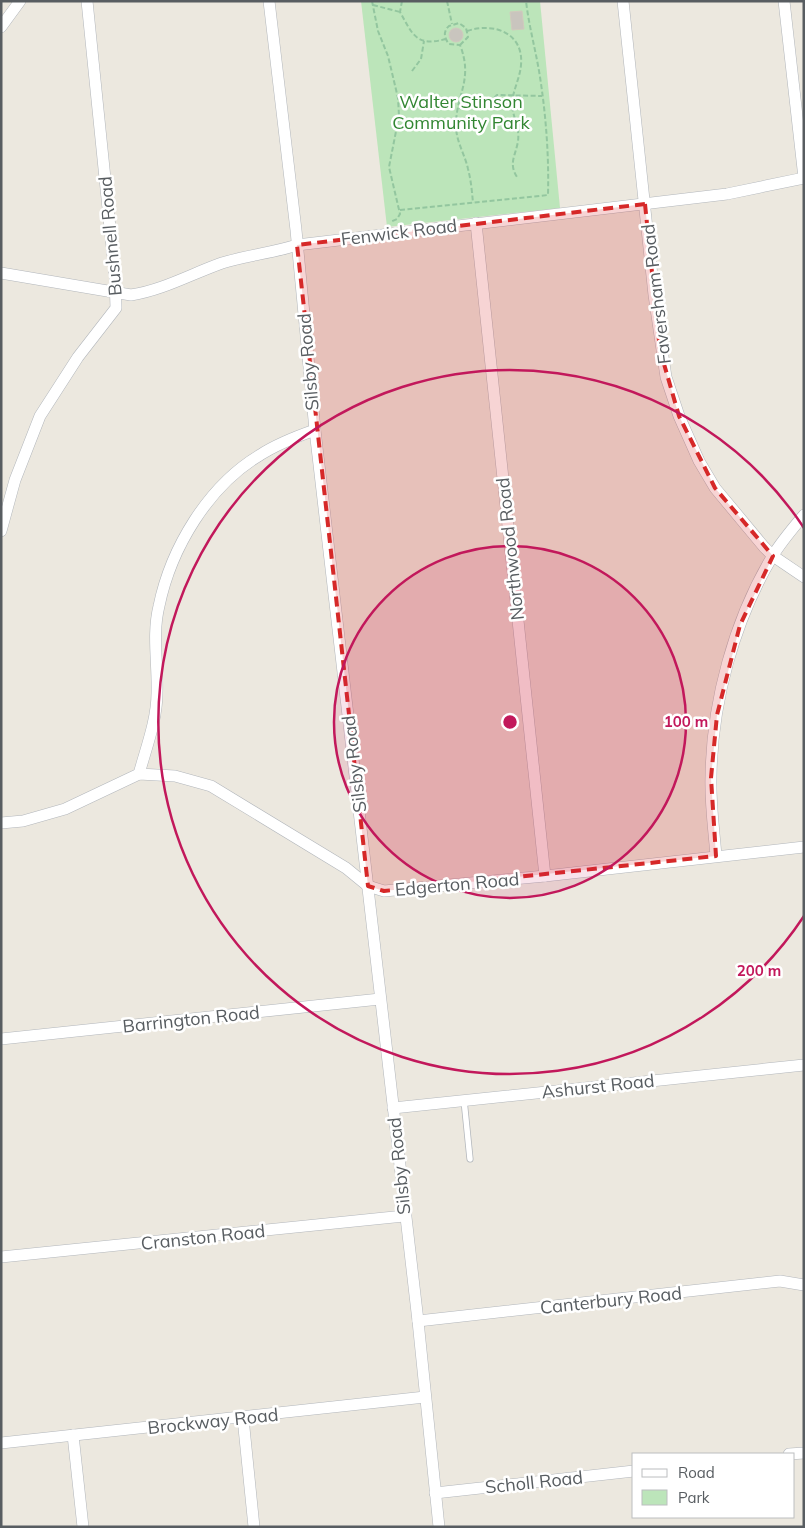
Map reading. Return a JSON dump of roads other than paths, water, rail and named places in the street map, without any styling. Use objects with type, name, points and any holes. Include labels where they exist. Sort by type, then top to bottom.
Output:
[{"type":"street","points":[[1,28],[20,1]]},
{"type":"street","name":"Bushnell Road","points":[[1,531],[14,480],[40,416],[78,356],[116,308],[117,294],[87,1]]},
{"type":"street","name":"Silsby Road","points":[[269,1],[297,245],[315,430],[404,1216],[418,1321],[439,1527]]},
{"type":"street","name":"Faversham Road","points":[[623,1],[660,350],[666,377],[679,416],[690,441],[715,488],[754,537],[773,556],[804,576]]},
{"type":"street","points":[[784,1],[804,178]]},
{"type":"street","name":"Fenwick Road","points":[[1,273],[58,281],[117,294],[150,292],[223,263],[278,252],[297,245],[727,194],[804,178]]},
{"type":"street","name":"Northwood Road","points":[[476,223],[545,876]]},
{"type":"street","points":[[139,774],[157,706],[158,606],[174,558],[203,508],[232,476],[258,456],[284,441],[315,430]]},
{"type":"street","points":[[716,856],[710,778],[717,715],[740,626],[773,556],[804,515]]},
{"type":"street","name":"Edgerton Road","points":[[1,823],[23,821],[65,809],[139,774],[175,776],[211,786],[346,868],[368,886],[384,891],[545,876],[804,846]]},
{"type":"street","name":"Barrington Road","points":[[1,1039],[380,998]]},
{"type":"street","name":"Ashurst Road","points":[[393,1108],[804,1065]]},
{"type":"street","name":"Cranston Road","points":[[1,1257],[404,1216]]},
{"type":"street","name":"Canterbury Road","points":[[418,1321],[780,1282],[804,1285]]},
{"type":"street","name":"Brockway Road","points":[[1,1443],[425,1398]]},
{"type":"street","points":[[242,1418],[254,1527]]},
{"type":"street","points":[[73,1435],[83,1527]]},
{"type":"street","name":"Scholl Road","points":[[435,1493],[632,1471]]},
{"type":"lane","points":[[464,1100],[470,1159]]},
{"type":"park label","name":"Walter Stinson Community Park","points":[[461,111]]}]
